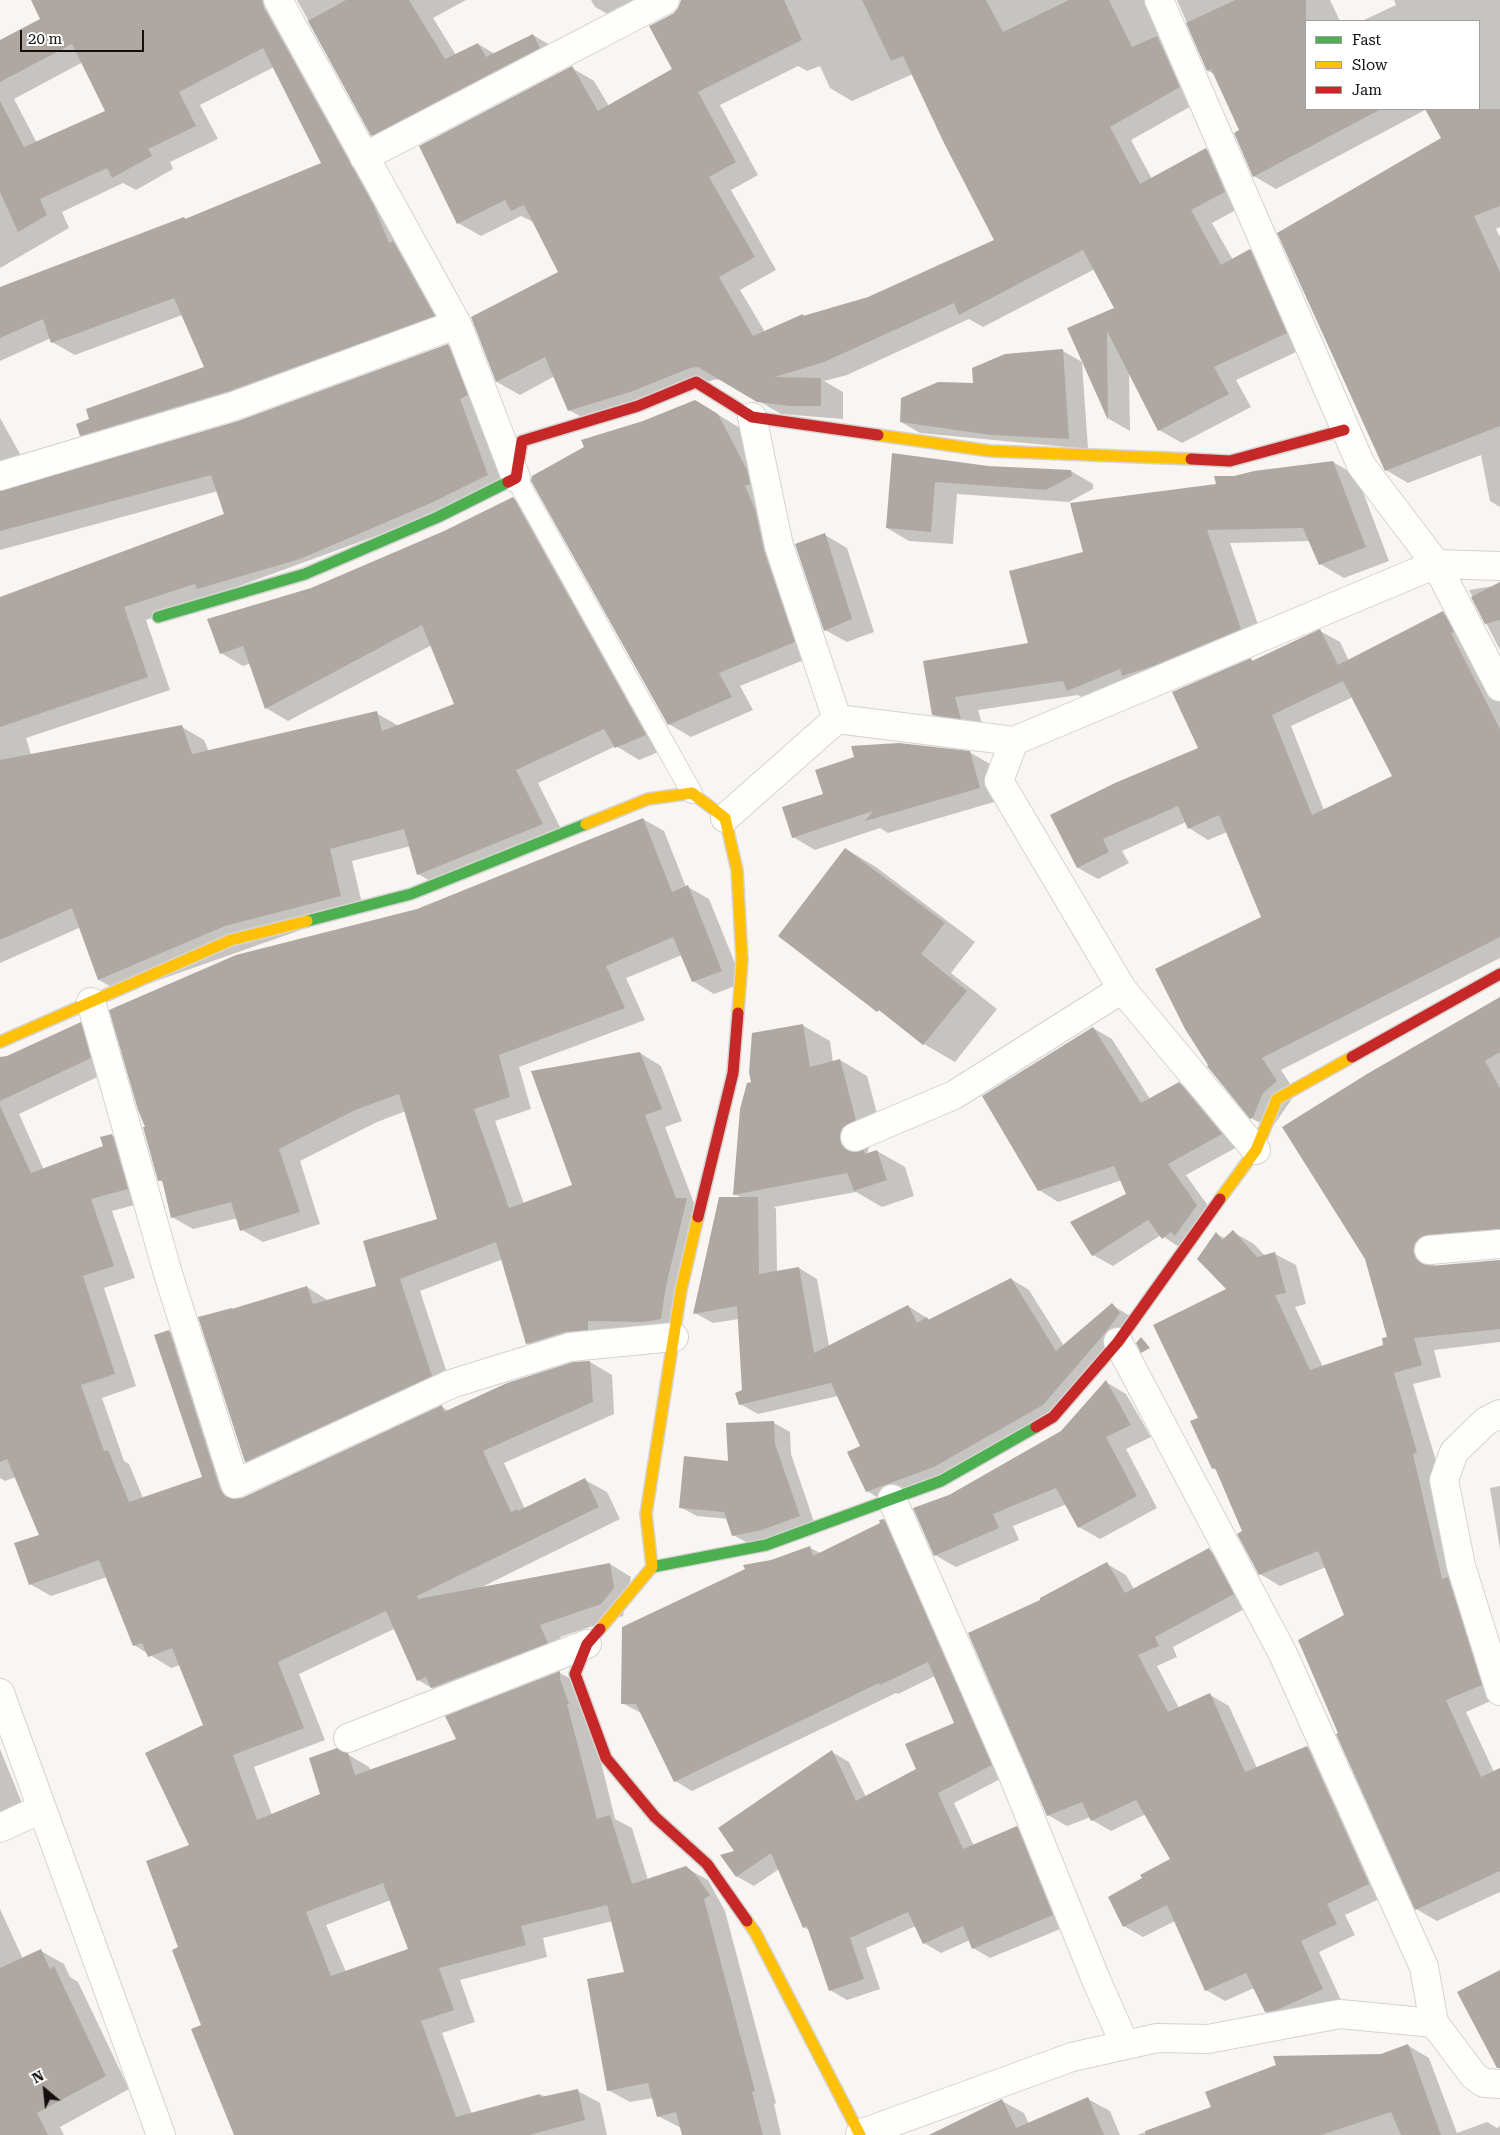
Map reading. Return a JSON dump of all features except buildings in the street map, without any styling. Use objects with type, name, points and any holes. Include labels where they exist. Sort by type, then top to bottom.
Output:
[{"type":"street","points":[[278,0],[456,324],[516,478]]},
{"type":"street","points":[[364,157],[665,0]]},
{"type":"street","points":[[1159,0],[1344,430],[1361,465],[1436,564],[1500,687]]},
{"type":"street","points":[[0,476],[234,406],[456,324]]},
{"type":"street","points":[[516,478],[522,441],[638,406],[696,382],[752,417],[990,451],[1230,461],[1344,430]]},
{"type":"street","points":[[752,417],[779,546],[837,720]]},
{"type":"street","points":[[158,617],[304,574],[438,517],[516,478]]},
{"type":"street","points":[[725,818],[837,720],[1014,741],[1436,564],[1500,566]]},
{"type":"street","points":[[1014,741],[999,781],[1122,989],[1256,1150]]},
{"type":"street","points":[[0,1042],[231,940],[411,894],[648,799],[692,792],[725,818],[737,870],[742,960],[732,1073],[681,1290],[646,1514],[652,1567]]},
{"type":"street","points":[[1434,2023],[1340,2014],[1208,2039],[1157,2038],[1072,2057],[859,2135],[755,1932],[707,1864],[654,1817],[606,1758],[575,1674],[587,1644],[652,1567],[766,1545],[892,1499],[940,1481],[1054,1417],[1118,1342],[1256,1150],[1277,1099],[1500,974]]},
{"type":"street","points":[[856,1137],[954,1095],[1122,989]]},
{"type":"street","points":[[90,1002],[169,1277],[235,1484],[451,1384],[570,1347],[674,1337]]},
{"type":"street","points":[[1429,1250],[1500,1244]]},
{"type":"street","points":[[1118,1342],[1283,1654],[1424,1968],[1434,2023],[1474,2076],[1484,2083],[1500,2084]]},
{"type":"street","points":[[1500,1414],[1486,1421],[1454,1452],[1444,1480],[1461,1566],[1500,1691]]},
{"type":"street","points":[[892,1499],[1013,1775],[1097,1982],[1125,2045]]},
{"type":"street","points":[[348,1738],[587,1644]]},
{"type":"street","points":[[0,1693],[161,2135]]},
{"type":"street","points":[[0,1828],[41,1809]]},
{"type":"lane","points":[[516,478],[692,792]]},
{"type":"traffic: fast","points":[[158,617],[305,574],[438,517],[508,482]]},
{"type":"traffic: fast","points":[[307,921],[411,894],[586,824]]},
{"type":"traffic: fast","points":[[652,1567],[766,1545],[941,1481],[1036,1427]]},
{"type":"traffic: slow","points":[[878,435],[990,451],[1191,459]]},
{"type":"traffic: slow","points":[[586,824],[648,799],[692,793],[725,818],[737,870],[742,960],[738,1013]]},
{"type":"traffic: slow","points":[[0,1042],[231,940],[307,921]]},
{"type":"traffic: slow","points":[[1220,1199],[1256,1150],[1277,1099],[1352,1057]]},
{"type":"traffic: slow","points":[[600,1629],[652,1567],[646,1514],[681,1290],[698,1217]]},
{"type":"traffic: slow","points":[[747,1921],[755,1932],[860,2135]]},
{"type":"traffic: jam","points":[[508,482],[516,478],[522,441],[638,406],[696,382],[752,417],[878,435]]},
{"type":"traffic: jam","points":[[1191,459],[1230,461],[1344,430]]},
{"type":"traffic: jam","points":[[1352,1057],[1500,974]]},
{"type":"traffic: jam","points":[[698,1217],[733,1073],[738,1013]]},
{"type":"traffic: jam","points":[[1036,1427],[1053,1417],[1118,1342],[1220,1199]]},
{"type":"traffic: jam","points":[[600,1629],[587,1644],[575,1674],[606,1758],[655,1817],[707,1864],[747,1921]]}]
